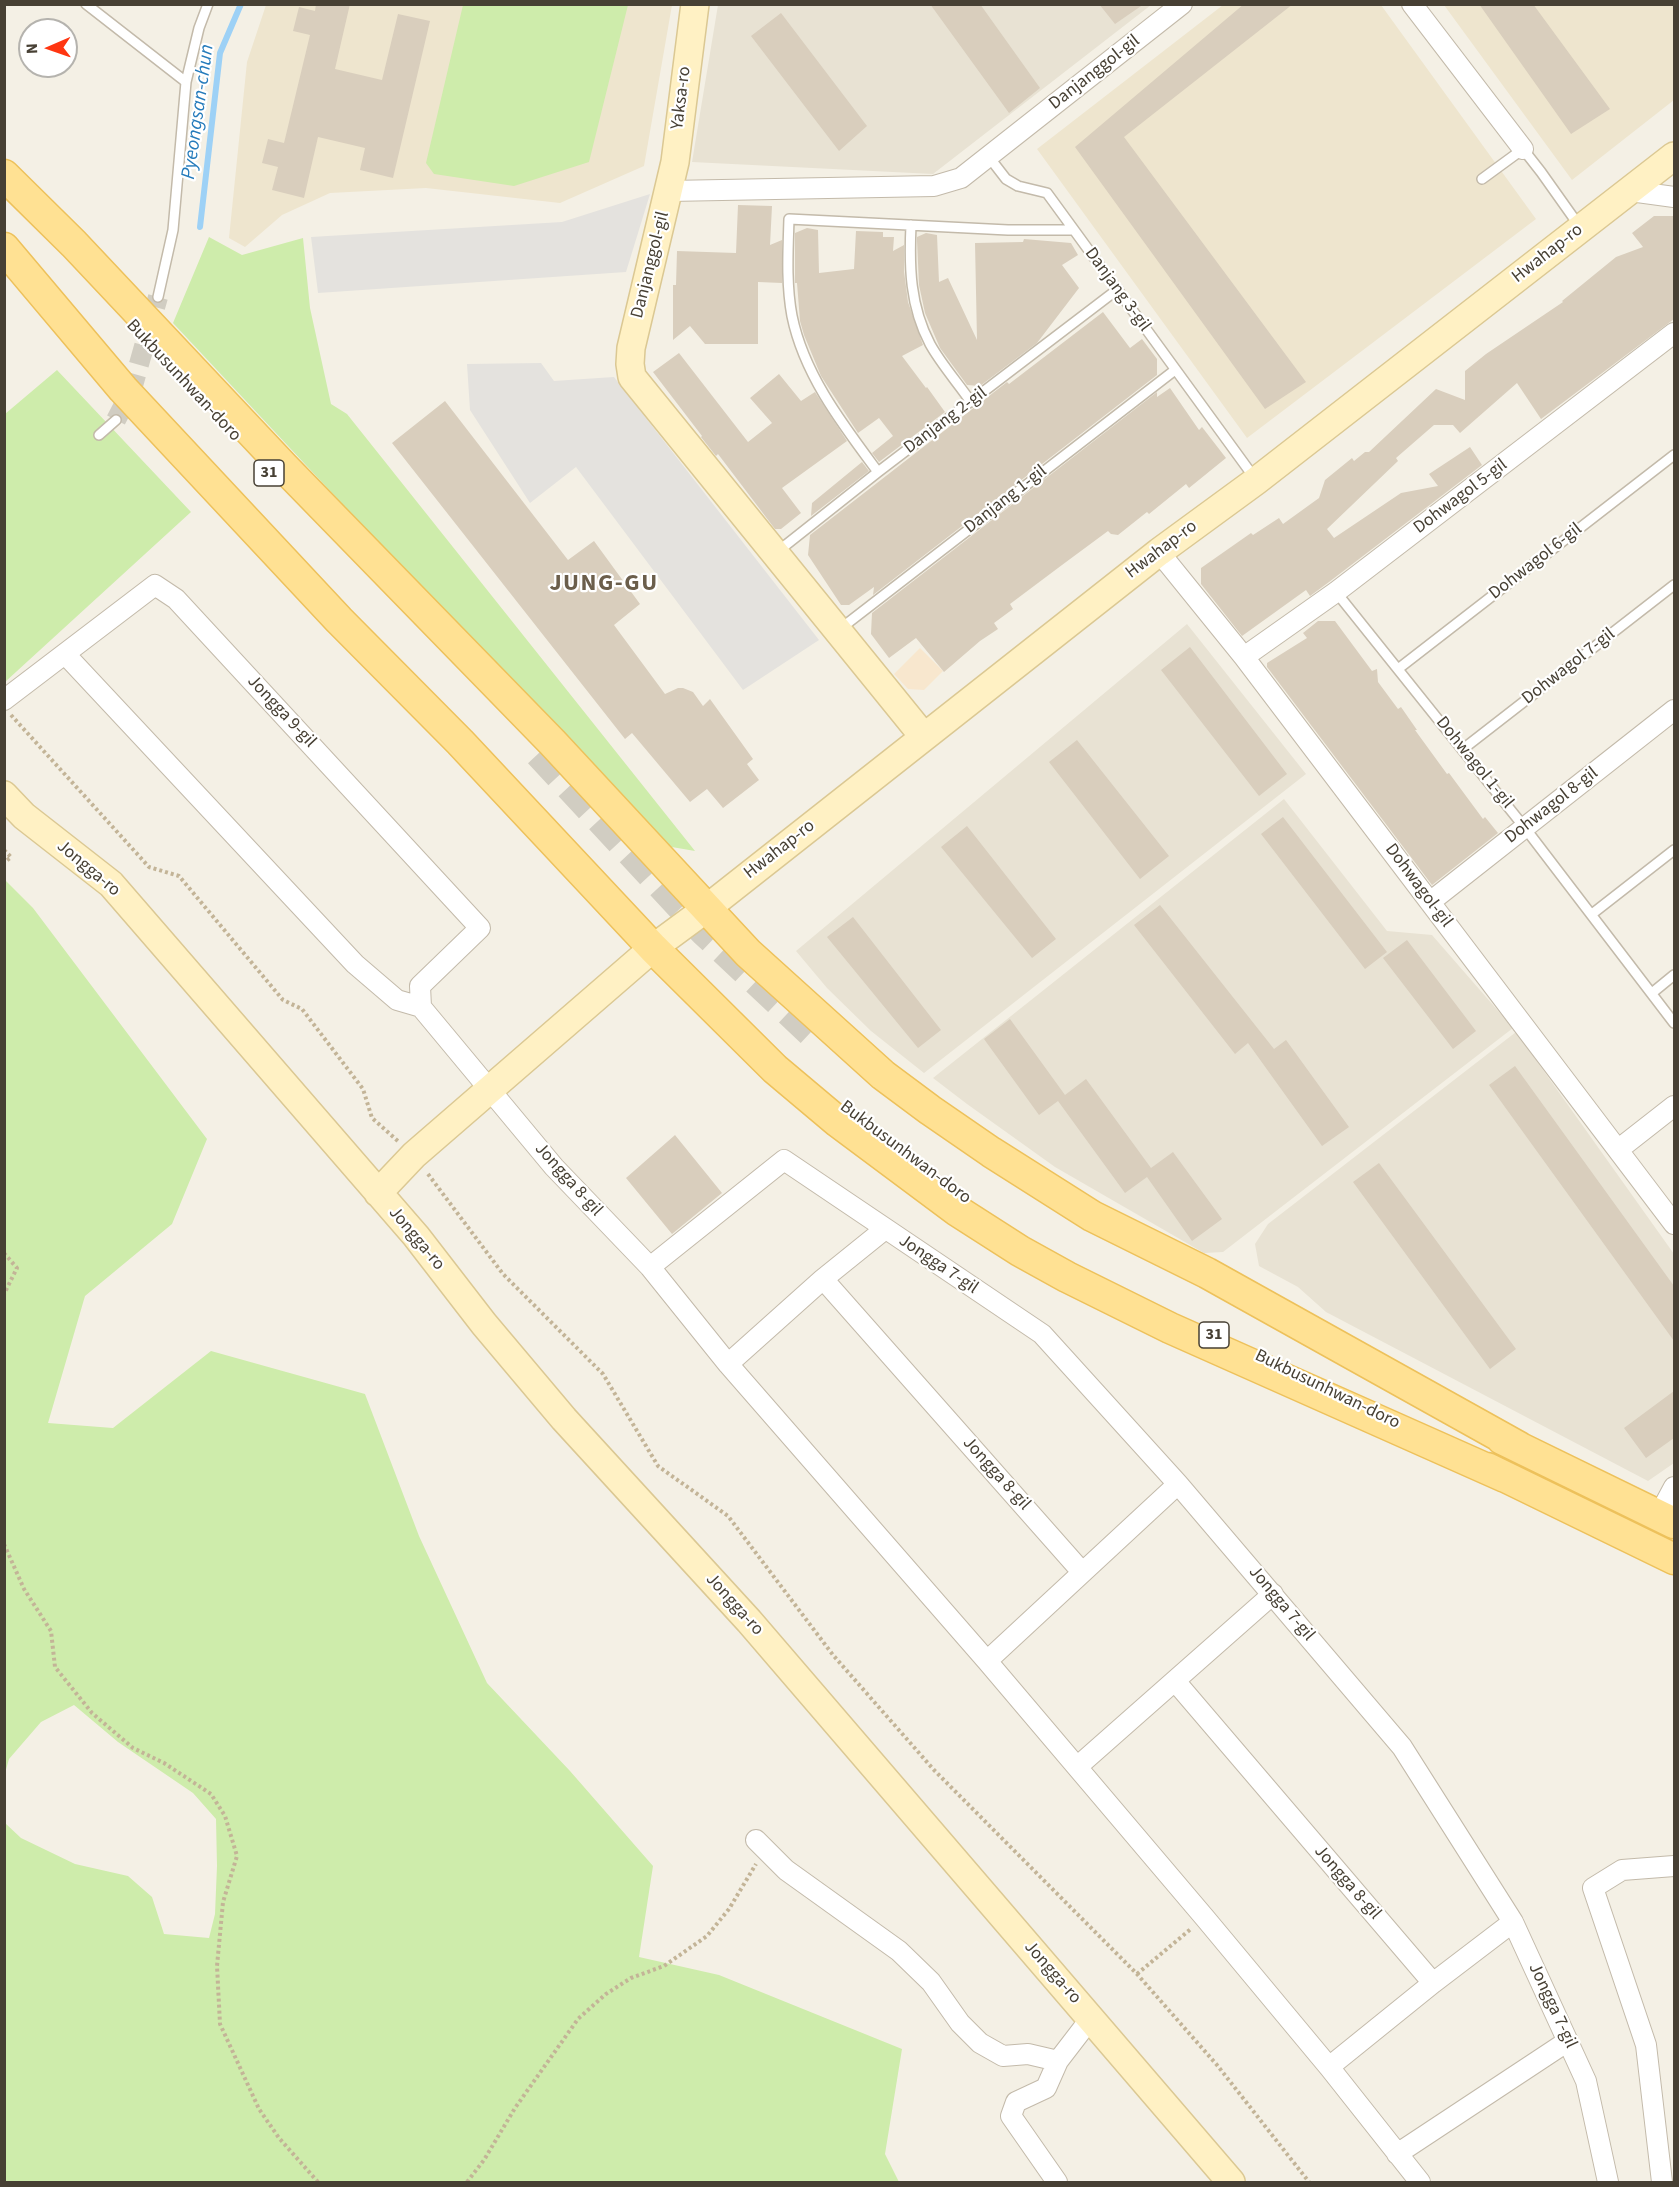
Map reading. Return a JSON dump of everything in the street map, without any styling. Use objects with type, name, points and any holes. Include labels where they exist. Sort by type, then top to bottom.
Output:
[{"type":"main road","name":"Yaksa-ro","points":[[669,190],[675,162],[695,4]]},
{"type":"main road","name":"Hwahap-ro","points":[[653,948],[706,909],[1159,552],[1256,481],[1674,156]]},
{"type":"main road","points":[[4,175],[74,244],[284,467],[552,742],[748,953],[883,1075],[991,1152],[1092,1216],[1208,1273],[1519,1447]]},
{"type":"main road","name":"Bukbusunhwan-doro","points":[[4,188],[272,476],[539,753]]},
{"type":"main road","name":"Danjanggol-gil","points":[[669,190],[631,348],[632,377],[924,737]]},
{"type":"main road","name":"Bukbusunhwan-doro","points":[[4,237],[244,498],[514,779]]},
{"type":"main road","points":[[4,248],[123,389],[234,509],[460,742],[653,948],[775,1069],[838,1122],[956,1210],[1020,1251],[1170,1328],[1505,1477]]},
{"type":"main road","name":"Jongga-ro","points":[[4,795],[24,816],[111,884],[416,1236],[484,1324],[564,1419],[749,1621],[1231,2182]]},
{"type":"main road","name":"Jongga-ro","points":[[378,1193],[414,1155],[653,948]]},
{"type":"main road","name":"Bukbusunhwan-doro","points":[[811,1032],[875,1087],[923,1123],[1048,1207],[1087,1230],[1666,1519]]},
{"type":"main road","name":"Bukbusunhwan-doro","points":[[785,1059],[846,1110],[964,1199],[1073,1264],[1674,1559]]},
{"type":"street","name":"Danjanggol-gil","points":[[669,190],[934,186],[961,178],[1182,4]]},
{"type":"street","points":[[1412,4],[1523,149]]},
{"type":"street","points":[[1630,191],[1674,197]]},
{"type":"street","name":"Dohwagol 5-gil","points":[[1244,657],[1336,592],[1674,333]]},
{"type":"street","name":"Dohwagol-gil","points":[[1159,552],[1244,657],[1674,1224]]},
{"type":"street","name":"Jongga 9-gil","points":[[4,700],[155,585],[176,599],[480,928],[420,986],[421,1007]]},
{"type":"street","points":[[65,654],[355,964],[397,1000],[421,1007]]},
{"type":"street","name":"Dohwagol 8-gil","points":[[1430,902],[1674,711]]},
{"type":"street","name":"Jongga 8-gil","points":[[421,1007],[554,1167],[650,1267],[728,1364],[987,1661],[1329,2067],[1420,2182]]},
{"type":"street","points":[[1619,1149],[1674,1106]]},
{"type":"street","name":"Jongga 7-gil","points":[[650,1267],[784,1160],[1042,1334],[1178,1484],[1401,1747],[1514,1922],[1586,2081],[1603,2181]]},
{"type":"street","points":[[728,1364],[823,1279],[885,1229]]},
{"type":"street","name":"Jongga 8-gil","points":[[823,1279],[1082,1572]]},
{"type":"street","points":[[987,1661],[1178,1484]]},
{"type":"street","points":[[1666,1519],[1674,1487]]},
{"type":"street","points":[[1077,1767],[1273,1594]]},
{"type":"street","name":"Jongga 8-gil","points":[[1175,1681],[1433,1983]]},
{"type":"street","points":[[760,1844],[786,1870],[898,1951],[931,1982],[960,2023],[980,2043],[1003,2056],[1028,2054],[1058,2061]]},
{"type":"street","points":[[1662,2182],[1646,2045],[1593,1888],[1622,1870],[1674,1866]]},
{"type":"street","points":[[1329,2067],[1433,1983],[1514,1922]]},
{"type":"street","name":"Jongga-ro","points":[[1057,2182],[1011,2116],[1016,2102],[1046,2088],[1058,2061],[1091,2018]]},
{"type":"street","points":[[1396,2154],[1568,2041]]},
{"type":"lane","points":[[86,4],[186,82]]},
{"type":"lane","points":[[158,297],[173,230],[186,82],[199,28],[208,4]]},
{"type":"lane","points":[[1482,179],[1523,149],[1581,229]]},
{"type":"lane","points":[[989,157],[1006,179],[1018,186],[1047,193],[1074,230]]},
{"type":"lane","name":"Danjang 3-gil","points":[[878,472],[840,422],[807,363],[799,339],[789,292],[789,219],[1008,230],[1074,230],[1256,481]]},
{"type":"lane","points":[[911,225],[910,273],[919,319],[931,346],[971,402]]},
{"type":"lane","name":"Danjang 2-gil","points":[[775,554],[878,472],[1118,289]]},
{"type":"lane","name":"Danjang 1-gil","points":[[838,631],[1175,370]]},
{"type":"lane","points":[[99,435],[116,420]]},
{"type":"lane","name":"Dohwagol 6-gil","points":[[1398,669],[1674,455]]},
{"type":"lane","name":"Dohwagol 7-gil","points":[[1462,749],[1674,585]]},
{"type":"lane","name":"Dohwagol 1-gil","points":[[1336,592],[1525,828],[1674,1023]]},
{"type":"lane","points":[[1592,914],[1674,850]]},
{"type":"lane","points":[[1652,993],[1674,975]]},
{"type":"path","points":[[4,708],[149,867],[179,876],[282,1000],[302,1009],[363,1089],[372,1118],[414,1155],[503,1274],[603,1374],[658,1466],[728,1516],[833,1655],[934,1770],[1137,1974],[1217,2065],[1309,2182]]},
{"type":"path","points":[[4,850],[11,858],[4,863]]},
{"type":"path","points":[[4,1253],[17,1268],[4,1294]]},
{"type":"path","points":[[4,1544],[24,1589],[51,1631],[55,1667],[92,1713],[133,1748],[164,1763],[211,1794],[225,1816],[237,1856],[224,1902],[218,1956],[220,2024],[259,2109],[279,2138],[318,2182]]},
{"type":"path","points":[[467,2182],[484,2160],[515,2108],[578,2019],[606,1994],[631,1978],[664,1966],[707,1936],[729,1909],[760,1844]]},
{"type":"path","points":[[1137,1974],[1205,1918]]},
{"type":"shaded area","points":[[266,5],[672,5],[644,166],[560,203],[426,188],[330,193],[282,215],[245,247],[229,238],[247,62]]},
{"type":"shaded area","points":[[718,5],[1151,5],[933,174],[692,162]]},
{"type":"shaded area","points":[[1223,5],[1381,5],[1536,219],[1247,438],[1037,149]]},
{"type":"shaded area","points":[[1444,5],[1674,5],[1674,100],[1572,180]]},
{"type":"shaded area","points":[[650,194],[626,272],[318,293],[311,237],[562,222]]},
{"type":"shaded area","points":[[541,363],[554,381],[614,377],[819,640],[743,690],[576,467],[530,503],[470,410],[467,364]]},
{"type":"shaded area","points":[[1187,624],[1306,774],[924,1073],[871,1031],[827,988],[796,951]]},
{"type":"shaded area","points":[[920,648],[943,671],[924,690],[908,689],[894,674]]},
{"type":"shaded area","points":[[1284,799],[1387,931],[1432,935],[1513,1028],[1223,1252],[1204,1253],[1055,1167],[933,1078]]},
{"type":"shaded area","points":[[1516,1032],[1674,1254],[1674,1463],[1648,1481],[1326,1312],[1298,1287],[1259,1266],[1255,1244],[1268,1224]]},
{"type":"green space","points":[[463,5],[628,5],[589,162],[514,186],[434,174],[426,163]]},
{"type":"green space","points":[[209,237],[242,255],[303,238],[310,308],[331,404],[347,414],[695,851],[666,846],[506,679],[173,323]]},
{"type":"green space","points":[[57,370],[191,512],[5,682],[5,414]]},
{"type":"green space","points":[[5,880],[33,908],[207,1139],[172,1224],[85,1296],[48,1423],[113,1428],[211,1351],[365,1394],[419,1536],[487,1683],[570,1771],[653,1866],[639,1957],[719,1975],[902,2049],[885,2154],[899,2182],[5,2182],[5,1823],[21,1838],[75,1864],[128,1876],[152,1897],[164,1934],[209,1938],[215,1914],[217,1866],[216,1819],[193,1793],[118,1742],[74,1705],[41,1722],[9,1759],[5,1773]]},
{"type":"building","points":[[316,4],[350,4],[335,69],[382,80],[398,14],[430,21],[393,178],[360,170],[365,148],[318,137],[304,198],[272,190],[278,167],[262,163],[268,139],[284,143],[310,35],[293,31],[299,7],[315,11]]},
{"type":"building","points":[[930,4],[980,4],[1040,88],[1009,113]]},
{"type":"building","points":[[1099,4],[1144,4],[1115,24]]},
{"type":"building","points":[[1244,4],[1293,4],[1124,137],[1306,382],[1265,409],[1075,147]]},
{"type":"building","points":[[1479,4],[1533,4],[1610,109],[1571,134]]},
{"type":"building","points":[[781,13],[867,126],[839,151],[751,36]]},
{"type":"building","points":[[738,205],[772,206],[770,245],[782,240],[782,283],[758,282],[758,344],[705,344],[690,326],[673,340],[673,285],[676,285],[677,251],[736,253]]},
{"type":"building","points":[[1654,216],[1674,216],[1674,319],[1541,419],[1517,383],[1460,433],[1453,425],[1434,425],[1396,458],[1398,461],[1327,529],[1334,538],[1401,493],[1438,486],[1429,474],[1470,447],[1482,465],[1310,596],[1306,590],[1242,636],[1201,584],[1201,568],[1251,533],[1253,535],[1279,518],[1283,524],[1319,498],[1325,480],[1352,458],[1354,461],[1365,452],[1369,452],[1436,389],[1465,400],[1465,371],[1486,354],[1563,302],[1616,257],[1643,247],[1632,233]]},
{"type":"building","points":[[807,228],[818,230],[819,273],[854,269],[856,231],[883,232],[883,237],[894,237],[893,251],[904,245],[904,271],[908,302],[923,345],[902,356],[945,412],[879,462],[872,453],[893,436],[879,418],[858,433],[821,376],[804,335],[800,321],[797,283],[795,283],[795,233]]},
{"type":"building","points":[[926,233],[937,235],[939,282],[948,278],[977,340],[975,243],[1023,242],[1024,239],[1071,243],[1078,255],[1062,265],[1079,288],[1037,343],[980,386],[967,385],[940,348],[925,313],[919,285],[917,237]]},
{"type":"building","points":[[1103,312],[1130,348],[1142,339],[1157,359],[1157,375],[873,595],[874,587],[849,605],[841,605],[808,555],[810,535],[1007,382],[1009,384]]},
{"type":"building","points":[[679,353],[748,442],[772,423],[750,398],[779,374],[801,401],[815,392],[847,441],[782,488],[801,513],[781,529],[775,529],[718,454],[716,456],[701,437],[653,372]]},
{"type":"building","points":[[1170,388],[1199,430],[1202,427],[1226,458],[1189,488],[1186,484],[1118,535],[1108,531],[1010,604],[1013,609],[994,623],[998,629],[980,641],[944,672],[916,638],[889,658],[871,634],[872,613],[1157,392],[1157,397]]},
{"type":"building","points":[[445,401],[568,560],[594,541],[640,604],[614,625],[665,694],[683,688],[693,692],[703,706],[710,699],[753,759],[747,764],[759,780],[723,808],[707,789],[690,802],[632,733],[625,739],[392,443]]},
{"type":"building","points":[[862,462],[869,471],[811,516],[812,503]]},
{"type":"building","points":[[1318,621],[1335,621],[1372,671],[1377,669],[1378,682],[1398,709],[1401,707],[1447,774],[1449,773],[1483,819],[1485,817],[1498,833],[1432,885],[1267,667],[1267,663],[1307,638],[1303,633]]},
{"type":"building","points":[[1190,647],[1287,774],[1259,796],[1161,670]]},
{"type":"building","points":[[1077,740],[1169,856],[1140,879],[1049,762]]},
{"type":"building","points":[[1283,817],[1387,952],[1365,969],[1261,834]]},
{"type":"building","points":[[967,826],[1056,939],[1032,958],[941,847]]},
{"type":"building","points":[[1160,905],[1274,1049],[1286,1040],[1349,1127],[1322,1146],[1248,1043],[1235,1054],[1134,925]]},
{"type":"building","points":[[853,917],[941,1030],[918,1048],[827,937]]},
{"type":"building","points":[[1407,940],[1476,1031],[1453,1049],[1383,958]]},
{"type":"building","points":[[1010,1019],[1065,1095],[1086,1079],[1151,1168],[1173,1152],[1222,1219],[1192,1241],[1147,1177],[1125,1193],[1058,1101],[1039,1115],[984,1039]]},
{"type":"building","points":[[1515,1066],[1674,1286],[1674,1341],[1489,1085]]},
{"type":"building","points":[[675,1135],[722,1193],[672,1234],[626,1178]]},
{"type":"building","points":[[1379,1163],[1516,1349],[1490,1369],[1353,1182]]},
{"type":"building","points":[[1674,1391],[1674,1438],[1646,1458],[1624,1428]]},
{"type":"waterway","name":"Pyeongsan-chun","points":[[200,227],[220,53],[241,4]]},
{"type":"tunnel","points":[[116,420],[132,389],[158,297]]},
{"type":"tunnel","points":[[539,753],[704,931],[811,1032]]},
{"type":"district","name":"JUNG-GU","points":[[604,585]]}]
